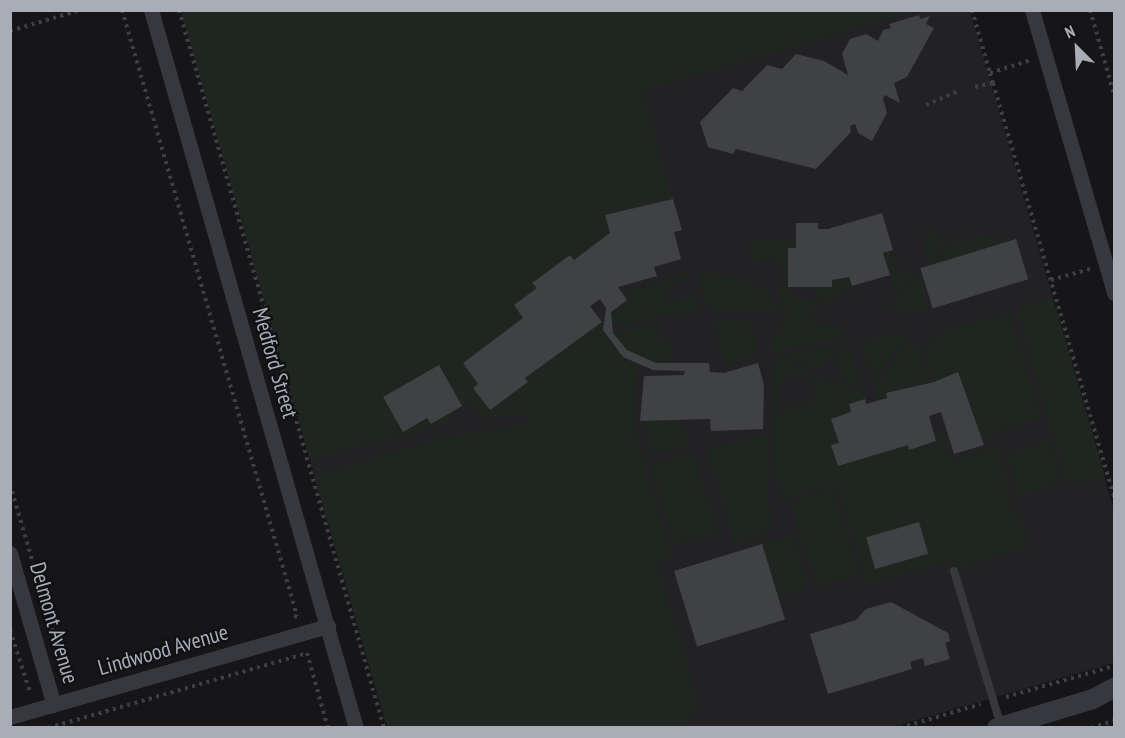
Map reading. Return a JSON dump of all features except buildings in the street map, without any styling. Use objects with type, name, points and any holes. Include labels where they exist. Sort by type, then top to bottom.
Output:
[{"type":"street","name":"Medford Street","points":[[151,10],[357,728]]},
{"type":"street","points":[[1032,10],[1114,294]]},
{"type":"street","name":"Delmont Avenue","points":[[10,553],[54,705]]},
{"type":"street","name":"Lindwood Avenue","points":[[10,717],[328,626]]},
{"type":"street","points":[[999,727],[1093,699],[1114,688]]},
{"type":"street","points":[[1093,699],[1114,700]]},
{"type":"lane","points":[[954,571],[999,727]]},
{"type":"path","points":[[10,31],[80,10]]},
{"type":"path","points":[[122,10],[328,728]]},
{"type":"path","points":[[179,10],[384,728]]},
{"type":"path","points":[[972,10],[1114,498]]},
{"type":"path","points":[[1090,10],[1114,94]]},
{"type":"path","points":[[990,73],[1046,56]]},
{"type":"path","points":[[975,87],[993,83]]},
{"type":"path","points":[[926,105],[957,92]]},
{"type":"path","points":[[1051,280],[1106,264]]},
{"type":"path","points":[[285,619],[297,615]]},
{"type":"path","points":[[48,728],[307,653]]},
{"type":"path","points":[[1091,728],[1114,721]]},
{"type":"shaded area","points":[[181,11],[970,11],[1114,510],[1114,663],[892,727],[387,727]]},
{"type":"shaded area","points":[[181,11],[918,11],[642,91],[673,199],[605,215],[610,233],[574,260],[570,255],[533,282],[537,288],[514,305],[523,318],[463,363],[478,384],[474,388],[490,410],[528,382],[525,378],[602,322],[611,345],[638,366],[634,427],[672,558],[657,563],[699,707],[679,727],[387,727],[314,475],[441,438],[529,424],[527,414],[487,418],[468,403],[457,409],[448,423],[310,459]]},
{"type":"shaded area","points":[[968,229],[944,240],[935,264],[926,266],[929,262],[922,238],[934,230],[939,237]]},
{"type":"shaded area","points":[[979,234],[1011,241],[940,262],[947,244]]},
{"type":"shaded area","points":[[796,240],[796,248],[788,249],[790,298],[813,299],[815,309],[811,319],[816,326],[841,324],[846,338],[771,353],[770,342],[788,318],[777,292],[785,273],[780,263],[771,259],[753,263],[749,241]]},
{"type":"shaded area","points":[[891,251],[900,275],[920,271],[896,292],[883,253]]},
{"type":"shaded area","points":[[697,272],[739,277],[763,288],[781,312],[708,311]]},
{"type":"shaded area","points":[[688,273],[689,278],[666,286],[665,301],[695,296],[699,311],[611,325],[612,314],[631,302],[626,293]]},
{"type":"shaded area","points":[[921,276],[928,310],[909,313],[888,306]]},
{"type":"shaded area","points":[[849,277],[852,288],[820,306],[816,287],[833,287],[832,280]]},
{"type":"shaded area","points":[[1053,298],[1105,476],[1080,484],[1074,479],[1066,480],[1015,498],[1013,493],[1018,491],[1007,453],[1050,440],[1060,478],[1065,477],[1016,309]]},
{"type":"shaded area","points":[[1009,312],[1041,418],[991,433],[992,438],[982,441],[958,372],[934,382],[923,347],[933,342],[939,332]]},
{"type":"shaded area","points":[[712,320],[750,321],[758,351],[755,356],[725,367]]},
{"type":"shaded area","points":[[660,323],[660,340],[672,341],[672,364],[656,363],[627,350],[613,333]]},
{"type":"shaded area","points":[[902,332],[906,340],[871,379],[860,341]]},
{"type":"shaded area","points":[[910,343],[919,346],[930,383],[886,393],[887,398],[879,400],[873,385]]},
{"type":"shaded area","points":[[848,344],[860,383],[855,385],[841,379],[840,368],[831,361]]},
{"type":"shaded area","points":[[840,345],[816,369],[784,356]]},
{"type":"shaded area","points":[[777,357],[812,373],[806,378],[797,374],[785,378],[778,390],[782,402],[773,411],[771,360]]},
{"type":"shaded area","points":[[818,375],[863,393],[865,399],[847,405],[851,412],[831,419],[839,443],[832,446],[838,466],[908,445],[909,450],[936,441],[934,434],[942,431],[951,461],[994,446],[999,449],[1009,486],[1004,488],[1012,514],[1019,512],[1029,547],[950,571],[947,562],[866,584],[836,484],[782,500],[772,468],[772,420],[788,405],[802,408],[809,405],[816,397],[812,381]]},
{"type":"shaded area","points":[[681,419],[689,445],[651,455],[643,421]]},
{"type":"shaded area","points":[[768,433],[768,503],[774,520],[759,537],[734,544],[706,449]]},
{"type":"shaded area","points":[[693,452],[717,531],[674,545],[650,465]]},
{"type":"shaded area","points":[[833,488],[859,574],[816,587],[790,501]]},
{"type":"shaded area","points":[[793,535],[808,588],[777,597],[762,544]]}]
